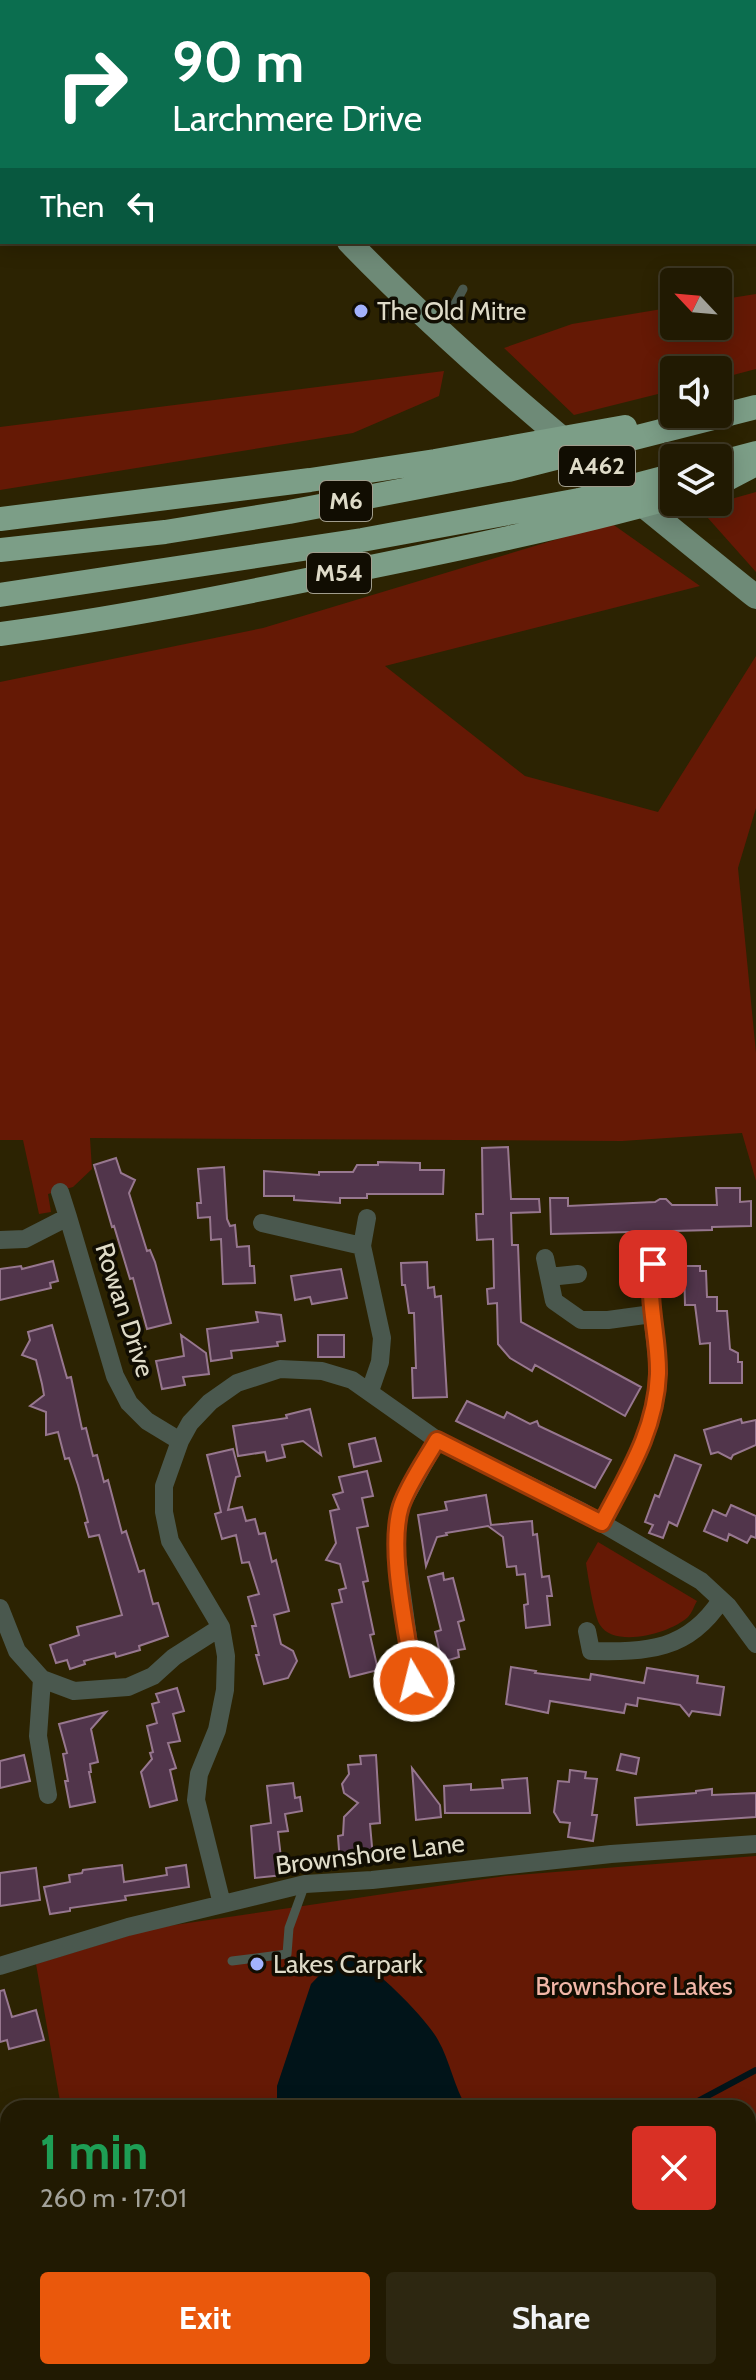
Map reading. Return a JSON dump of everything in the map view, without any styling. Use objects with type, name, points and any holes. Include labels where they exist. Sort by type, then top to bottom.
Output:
[{"type":"highway","name":"M6","points":[[732,414],[756,407]]},
{"type":"highway","points":[[0,519],[189,497],[435,461],[615,427],[660,426]]},
{"type":"highway","name":"M6","points":[[0,550],[165,532],[289,512],[508,470],[679,428]]},
{"type":"highway","points":[[732,459],[756,453]]},
{"type":"highway","points":[[732,477],[756,464]]},
{"type":"highway","name":"M6","points":[[0,595],[362,540],[579,500],[660,479]]},
{"type":"highway","name":"M54","points":[[0,634],[64,626],[418,558],[660,501]]},
{"type":"highway","points":[[0,612],[74,586]]},
{"type":"main road","name":"A462","points":[[350,244],[397,308],[440,333],[756,597]]},
{"type":"street","name":"Rowan Drive","points":[[60,1192],[115,1376],[129,1403],[147,1421],[180,1441]]},
{"type":"street","name":"Rowan Drive","points":[[0,1240],[25,1239],[68,1217]]},
{"type":"street","points":[[367,1218],[362,1246],[382,1338],[380,1362],[370,1391]]},
{"type":"street","points":[[262,1223],[362,1246]]},
{"type":"street","points":[[653,1264],[671,1254]]},
{"type":"street","points":[[631,1255],[653,1264]]},
{"type":"street","points":[[545,1258],[554,1301],[581,1320],[652,1314]]},
{"type":"street","points":[[602,1523],[651,1423],[658,1373],[650,1281],[653,1264]]},
{"type":"street","points":[[549,1277],[578,1274]]},
{"type":"street","points":[[222,1904],[211,1850],[196,1800],[199,1774],[217,1730],[225,1690],[226,1656],[221,1627],[170,1541],[164,1512],[164,1486],[190,1423],[210,1402],[237,1383],[280,1369],[322,1371],[352,1380],[437,1440],[602,1523],[680,1567],[721,1600],[756,1644]]},
{"type":"street","points":[[403,1702],[414,1681],[397,1558],[397,1525],[401,1505],[437,1440]]},
{"type":"street","points":[[587,1631],[591,1651],[659,1648],[693,1632],[709,1619],[721,1600]]},
{"type":"street","points":[[0,1608],[17,1651],[42,1679],[74,1691],[128,1687],[153,1676],[174,1657],[221,1627]]},
{"type":"street","points":[[42,1679],[38,1736],[48,1795]]},
{"type":"street","points":[[414,1681],[437,1690]]},
{"type":"street","name":"Brownshore Lane","points":[[0,1966],[128,1927],[305,1884],[372,1880],[611,1854],[756,1844]]},
{"type":"lane","points":[[440,333],[463,289]]},
{"type":"lane","points":[[232,1961],[287,1954],[289,1928],[305,1884]]},
{"type":"green space","points":[[756,294],[756,369],[732,375],[732,356],[660,356],[660,394],[574,415],[504,348],[572,324],[660,309],[660,340],[732,340],[732,298]]},
{"type":"green space","points":[[444,371],[439,396],[353,433],[0,490],[0,427]]},
{"type":"green space","points":[[756,492],[756,572],[706,516],[732,516],[732,499]]},
{"type":"green space","points":[[611,523],[700,586],[385,666],[525,776],[658,812],[756,656],[756,808],[738,868],[756,1053],[756,1181],[742,1133],[622,1141],[90,1138],[92,1169],[73,1187],[48,1194],[51,1212],[39,1214],[23,1140],[0,1140],[0,682],[263,628]]},
{"type":"green space","points":[[598,1542],[697,1601],[689,1615],[680,1623],[643,1636],[618,1636],[607,1632],[600,1625],[596,1613],[586,1563]]},
{"type":"green space","name":"Brownshore Lakes","points":[[756,1856],[756,2100],[60,2100],[36,1964],[154,1928],[505,1876]]},
{"type":"shaded area","points":[[333,1961],[355,1961],[366,1966],[389,1984],[432,2031],[463,2100],[277,2100],[277,2086],[311,1984]]},
{"type":"building","points":[[508,1147],[511,1199],[539,1199],[540,1212],[511,1213],[512,1245],[518,1245],[521,1322],[641,1387],[625,1416],[535,1365],[532,1371],[510,1358],[498,1344],[497,1303],[488,1304],[487,1289],[494,1288],[493,1239],[477,1240],[476,1214],[483,1214],[482,1148]]},
{"type":"building","points":[[116,1158],[121,1173],[135,1180],[129,1193],[147,1251],[150,1250],[155,1262],[171,1323],[147,1329],[133,1278],[130,1279],[112,1227],[94,1165]]},
{"type":"building","points":[[378,1162],[420,1163],[420,1170],[444,1170],[443,1194],[367,1194],[367,1198],[340,1198],[340,1203],[294,1200],[294,1196],[264,1196],[264,1171],[319,1175],[319,1172],[353,1172],[357,1165],[378,1165]]},
{"type":"building","points":[[224,1167],[227,1219],[230,1226],[235,1225],[237,1247],[249,1246],[255,1283],[223,1284],[221,1239],[211,1240],[210,1217],[198,1218],[197,1203],[201,1203],[198,1169]]},
{"type":"building","points":[[716,1188],[740,1188],[740,1202],[751,1201],[751,1226],[712,1227],[712,1230],[551,1234],[550,1198],[568,1198],[568,1206],[655,1202],[660,1199],[666,1199],[672,1205],[717,1205]]},
{"type":"building","points":[[53,1261],[58,1281],[50,1283],[51,1288],[0,1300],[0,1269],[21,1266],[22,1269]]},
{"type":"building","points":[[427,1262],[428,1288],[434,1287],[435,1297],[441,1296],[447,1397],[413,1398],[412,1368],[416,1368],[414,1313],[409,1313],[405,1285],[402,1285],[401,1263]]},
{"type":"building","points":[[684,1266],[700,1266],[700,1271],[706,1271],[707,1297],[717,1297],[717,1311],[727,1311],[730,1349],[738,1353],[738,1362],[742,1362],[742,1383],[710,1383],[710,1343],[700,1344],[695,1305],[685,1305]]},
{"type":"building","points":[[341,1269],[347,1298],[312,1304],[310,1297],[295,1300],[291,1276]]},
{"type":"building","points":[[256,1312],[281,1315],[285,1341],[277,1342],[278,1346],[231,1351],[232,1358],[211,1361],[207,1329],[258,1322]]},
{"type":"building","points":[[52,1325],[67,1378],[71,1377],[82,1429],[86,1428],[104,1482],[108,1480],[122,1533],[126,1531],[139,1572],[144,1570],[153,1604],[158,1603],[168,1636],[139,1646],[140,1650],[84,1661],[85,1664],[70,1669],[67,1660],[56,1663],[50,1645],[79,1635],[77,1627],[122,1615],[99,1535],[89,1537],[78,1485],[69,1458],[65,1459],[58,1432],[46,1435],[46,1412],[30,1406],[44,1395],[36,1360],[22,1355],[30,1340],[28,1332]]},
{"type":"building","points":[[181,1335],[206,1353],[209,1374],[183,1377],[185,1385],[162,1389],[156,1361],[184,1356]]},
{"type":"building","points":[[318,1335],[344,1335],[344,1357],[318,1357]]},
{"type":"building","points":[[467,1401],[504,1418],[507,1412],[530,1424],[537,1421],[539,1426],[611,1460],[595,1488],[456,1421]]},
{"type":"building","points":[[310,1409],[321,1455],[303,1441],[282,1445],[285,1457],[267,1461],[265,1452],[238,1456],[233,1426],[287,1418],[286,1415]]},
{"type":"building","points":[[741,1419],[742,1423],[756,1420],[756,1445],[733,1455],[731,1459],[718,1452],[711,1454],[704,1430]]},
{"type":"building","points":[[375,1438],[381,1461],[354,1467],[349,1444]]},
{"type":"building","points":[[233,1449],[240,1476],[236,1477],[228,1510],[242,1507],[246,1521],[255,1519],[259,1534],[265,1533],[272,1562],[276,1560],[289,1611],[274,1615],[281,1644],[293,1651],[297,1661],[288,1678],[264,1684],[252,1626],[256,1626],[248,1597],[259,1594],[249,1562],[242,1563],[236,1535],[222,1539],[215,1514],[221,1512],[207,1455]]},
{"type":"building","points":[[675,1455],[701,1465],[677,1526],[669,1522],[663,1538],[649,1533],[653,1525],[645,1522],[655,1495],[659,1497]]},
{"type":"building","points":[[367,1471],[373,1496],[362,1498],[368,1526],[357,1528],[368,1581],[363,1582],[378,1670],[350,1677],[332,1604],[342,1602],[339,1590],[346,1588],[340,1564],[326,1560],[336,1543],[330,1511],[339,1509],[333,1495],[343,1492],[339,1477]]},
{"type":"building","points":[[486,1495],[491,1525],[532,1521],[533,1535],[537,1534],[542,1577],[549,1576],[552,1596],[547,1596],[550,1625],[526,1628],[524,1605],[528,1604],[525,1574],[517,1575],[516,1566],[507,1567],[503,1537],[488,1526],[437,1537],[426,1566],[418,1515],[447,1510],[445,1502]]},
{"type":"building","points":[[731,1505],[756,1516],[756,1538],[751,1536],[747,1543],[729,1534],[727,1541],[704,1531],[713,1510],[726,1516]]},
{"type":"building","points":[[443,1573],[444,1580],[453,1578],[464,1620],[458,1622],[465,1649],[458,1650],[459,1657],[442,1662],[435,1632],[441,1630],[428,1577]]},
{"type":"building","points":[[511,1667],[590,1680],[591,1674],[644,1683],[647,1668],[698,1676],[697,1683],[724,1687],[720,1715],[692,1711],[689,1716],[680,1705],[638,1698],[637,1706],[626,1704],[624,1713],[550,1701],[548,1713],[506,1704]]},
{"type":"building","points":[[177,1688],[184,1711],[173,1714],[180,1741],[168,1743],[176,1768],[170,1770],[177,1800],[150,1807],[141,1772],[152,1759],[150,1753],[153,1752],[147,1726],[157,1723],[152,1704],[159,1702],[156,1694]]},
{"type":"building","points":[[106,1712],[91,1729],[98,1762],[90,1764],[89,1772],[95,1802],[70,1807],[63,1754],[67,1753],[59,1724]]},
{"type":"building","points":[[621,1754],[639,1758],[636,1774],[617,1770]]},
{"type":"building","points":[[24,1755],[30,1781],[0,1788],[0,1761]]},
{"type":"building","points":[[376,1755],[380,1823],[370,1824],[373,1858],[366,1859],[366,1862],[340,1864],[338,1836],[343,1835],[344,1817],[358,1803],[344,1793],[342,1784],[349,1774],[348,1765],[361,1764],[360,1756]]},
{"type":"building","points":[[412,1768],[440,1805],[441,1817],[416,1820]]},
{"type":"building","points":[[570,1770],[586,1772],[585,1778],[597,1779],[592,1815],[597,1815],[593,1841],[568,1837],[570,1823],[560,1822],[554,1812],[558,1781],[569,1782]]},
{"type":"building","points":[[527,1778],[530,1813],[445,1813],[444,1786],[471,1784],[471,1790],[503,1788],[502,1780]]},
{"type":"building","points":[[293,1783],[295,1798],[300,1797],[302,1811],[285,1814],[288,1831],[278,1832],[283,1875],[255,1878],[251,1826],[271,1823],[267,1786]]},
{"type":"building","points":[[712,1789],[712,1795],[756,1793],[756,1817],[637,1825],[635,1798]]},
{"type":"building","points":[[122,1865],[124,1882],[167,1875],[166,1868],[186,1865],[189,1887],[125,1896],[126,1900],[50,1914],[44,1887],[70,1882],[69,1875],[82,1873],[83,1870]]},
{"type":"building","points":[[36,1868],[40,1900],[0,1906],[0,1873]]},
{"type":"building","points":[[4,1990],[12,2017],[36,2010],[44,2040],[9,2049],[7,2040],[0,2042],[0,1991]]},
{"type":"waterway","points":[[700,2100],[756,2070]]},
{"type":"place","name":"The Old Mitre","points":[[361,311]]},
{"type":"place","name":"Lakes Carpark","points":[[257,1964]]},
{"type":"route","points":[[414,1681],[397,1558],[397,1525],[401,1505],[437,1440],[602,1523],[651,1423],[658,1373],[650,1281],[653,1264]]}]
